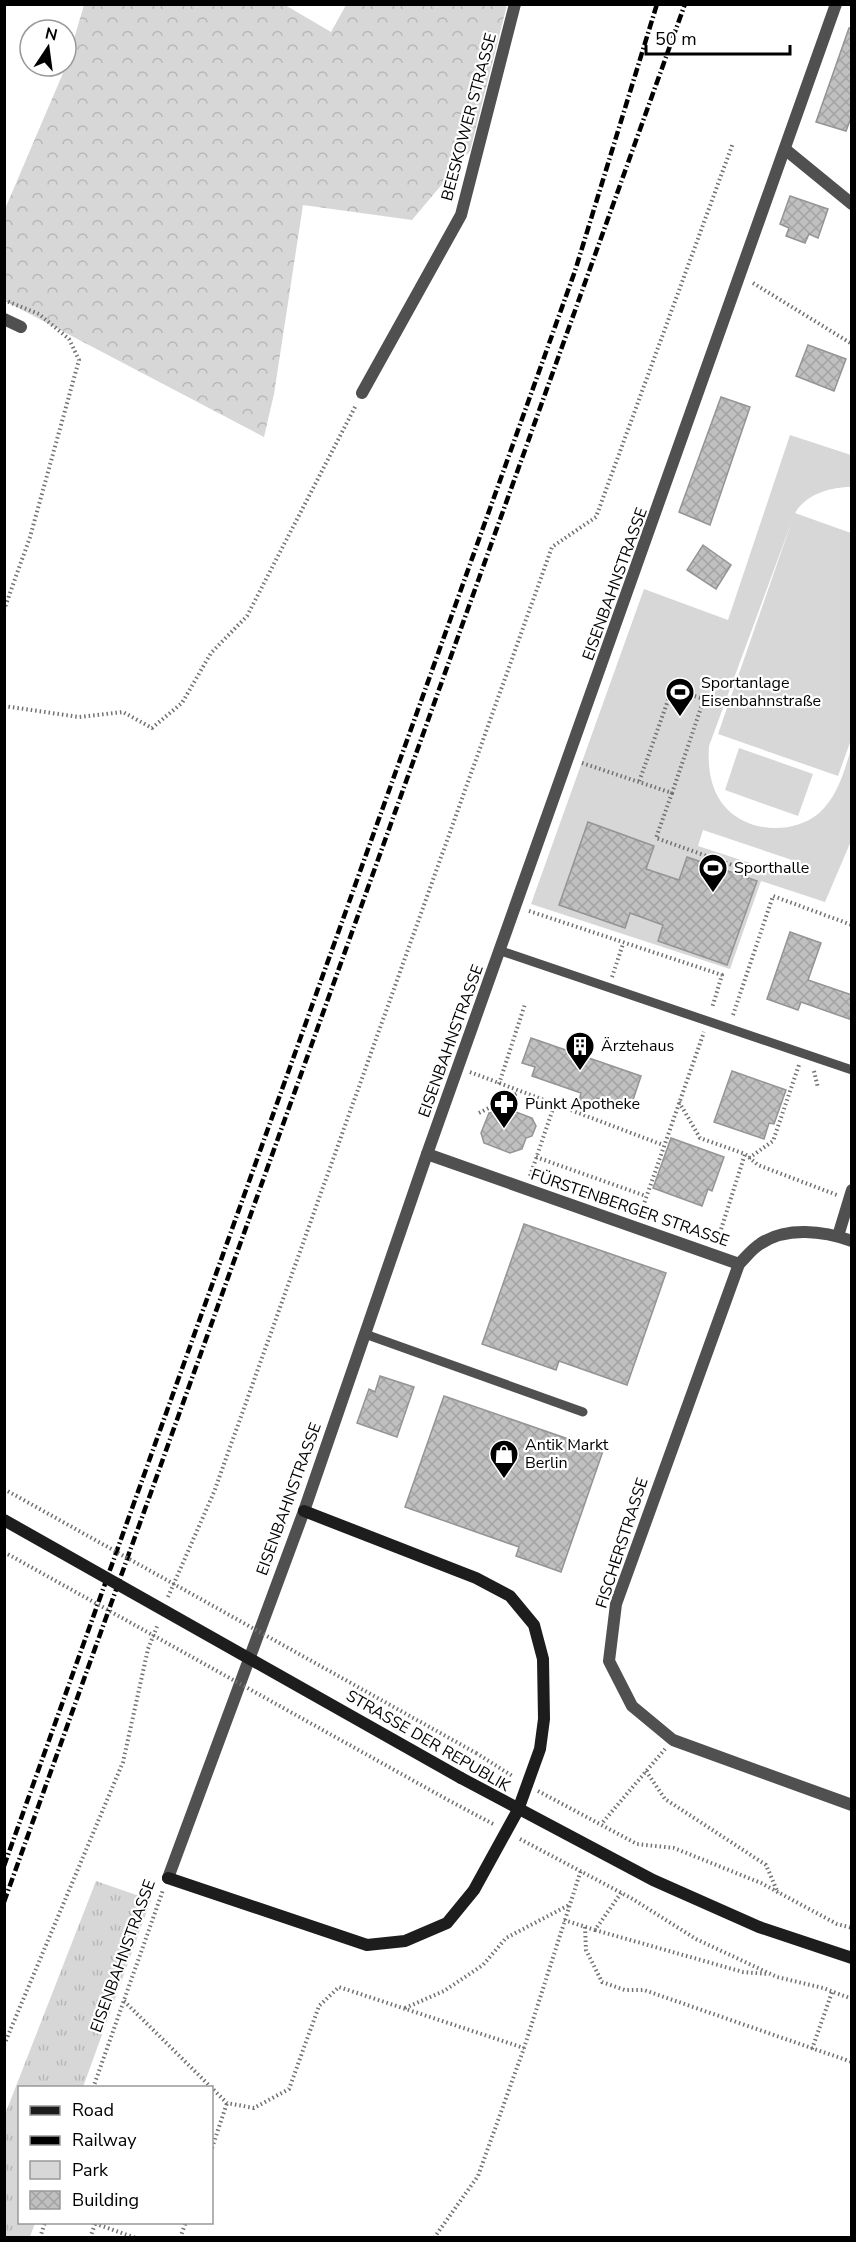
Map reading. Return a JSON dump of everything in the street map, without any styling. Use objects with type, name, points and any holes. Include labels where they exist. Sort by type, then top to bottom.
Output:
[{"type":"main road","points":[[168,1878],[367,1945],[405,1941],[447,1923],[474,1890],[518,1810],[540,1749],[544,1719],[543,1659],[534,1625],[510,1596],[476,1578],[304,1511]]},
{"type":"main road","name":"STRASSE DER REPUBLIK","points":[[4,1520],[460,1778],[653,1880],[738,1918],[852,1958]]},
{"type":"street","name":"BEESKOWER STRASSE","points":[[362,393],[461,214],[515,4]]},
{"type":"street","name":"EISENBAHNSTRASSE","points":[[168,1878],[304,1511],[427,1154],[570,758],[836,4]]},
{"type":"street","points":[[786,150],[852,204]]},
{"type":"street","points":[[4,319],[21,327]]},
{"type":"street","name":"FÜRSTENBERGER STRASSE","points":[[427,1154],[739,1264],[761,1243],[791,1233],[813,1231],[852,1240]]},
{"type":"street","points":[[838,1236],[850,1194]]},
{"type":"street","name":"FISCHERSTRASSE","points":[[739,1264],[616,1604],[609,1661],[632,1706],[673,1740],[852,1805]]},
{"type":"lane","points":[[501,951],[852,1070]]},
{"type":"lane","points":[[365,1334],[584,1412]]},
{"type":"path","points":[[165,1606],[214,1492],[552,547],[596,517],[733,143]]},
{"type":"path","points":[[741,277],[765,288],[852,344]]},
{"type":"path","points":[[4,300],[39,314],[69,339],[79,360],[30,537],[4,610]]},
{"type":"path","points":[[4,706],[80,717],[123,712],[152,728],[182,703],[211,653],[247,616],[362,393]]},
{"type":"path","points":[[639,782],[672,689],[704,699],[656,838],[755,873]]},
{"type":"path","points":[[570,758],[672,794]]},
{"type":"path","points":[[728,1028],[773,896],[852,925]]},
{"type":"path","points":[[517,906],[623,944],[722,975],[636,1227]]},
{"type":"path","points":[[609,986],[623,944]]},
{"type":"path","points":[[499,1084],[525,1004]]},
{"type":"path","points":[[712,1254],[747,1156],[773,1141],[803,1053]]},
{"type":"path","points":[[459,1068],[554,1106],[663,1145]]},
{"type":"path","points":[[479,1113],[519,1092]]},
{"type":"path","points":[[679,1102],[700,1138],[747,1156],[758,1166],[850,1194]]},
{"type":"path","points":[[526,1188],[554,1106]]},
{"type":"path","points":[[536,1157],[646,1196]]},
{"type":"path","points":[[4,1489],[476,1753],[527,1785],[637,1844],[674,1848],[778,1893],[837,1924],[852,1928]]},
{"type":"path","points":[[4,1552],[448,1800],[621,1893],[696,1939],[771,1975]]},
{"type":"path","points":[[4,2044],[123,1762],[148,1649],[160,1617]]},
{"type":"path","points":[[603,1822],[673,1740]]},
{"type":"path","points":[[646,1771],[665,1798],[766,1865],[778,1893]]},
{"type":"path","points":[[434,2238],[478,2175],[524,2048],[581,1871]]},
{"type":"path","name":"EISENBAHNSTRASSE","points":[[94,2086],[168,1878]]},
{"type":"path","points":[[595,1930],[621,1893]]},
{"type":"path","points":[[405,2009],[444,1991],[483,1965],[506,1938],[569,1905]]},
{"type":"path","points":[[564,1920],[743,1972],[771,1975],[852,1999]]},
{"type":"path","points":[[585,1927],[586,1950],[602,1982],[625,1990],[644,1990],[852,2062]]},
{"type":"path","points":[[213,2089],[227,2103],[254,2108],[289,2090],[319,2006],[339,1987],[524,2048]]},
{"type":"path","points":[[812,2049],[832,1992]]},
{"type":"path","points":[[124,2001],[210,2086]]},
{"type":"path","points":[[213,2145],[227,2103]]},
{"type":"path","points":[[96,2224],[134,2237]]},
{"type":"path","points":[[180,2238],[186,2224]]},
{"type":"green space","points":[[84,5],[285,5],[331,32],[346,5],[507,5],[470,151],[412,220],[303,205],[274,394],[264,437],[5,301],[5,209],[61,78],[78,78],[78,25]]},
{"type":"green space","points":[[790,435],[851,455],[851,487],[835,488],[812,496],[795,513],[851,533],[852,737],[838,776],[718,734],[793,518],[709,746],[709,759],[712,783],[725,807],[736,817],[749,823],[778,828],[806,822],[825,808],[839,784],[851,749],[851,841],[825,902],[761,881],[730,969],[531,904],[644,589],[728,620]],"holes":[[[703,830],[792,860],[787,875],[698,846]]]},
{"type":"green space","points":[[739,748],[813,774],[798,816],[725,790]]},
{"type":"green space","points":[[96,1881],[151,1900],[83,2086],[18,2086],[18,2224],[35,2224],[30,2237],[5,2237],[4,2117]]},
{"type":"building","points":[[849,28],[852,28],[852,115],[846,131],[816,122]]},
{"type":"building","points":[[790,196],[828,209],[818,238],[809,234],[805,243],[786,236],[789,228],[780,224]]},
{"type":"building","points":[[808,345],[846,359],[834,391],[796,376]]},
{"type":"building","points":[[721,397],[750,407],[710,525],[679,512]]},
{"type":"building","points":[[703,545],[731,565],[716,589],[687,570]]},
{"type":"building","name":"Sporthalle","points":[[588,822],[654,846],[646,869],[679,880],[687,857],[757,881],[727,965],[658,941],[663,925],[630,913],[625,928],[559,905]]},
{"type":"building","points":[[790,932],[821,943],[808,980],[852,995],[852,1020],[801,1002],[798,1010],[767,999]]},
{"type":"building","name":"Ärztehaus","points":[[531,1038],[641,1076],[630,1109],[597,1098],[594,1106],[579,1101],[581,1093],[532,1076],[535,1067],[522,1063]]},
{"type":"building","points":[[732,1071],[786,1090],[774,1124],[769,1123],[764,1139],[714,1122]]},
{"type":"building","points":[[508,1109],[532,1118],[536,1126],[532,1136],[526,1138],[522,1149],[510,1153],[484,1143],[481,1133],[489,1113]]},
{"type":"building","points":[[671,1138],[724,1157],[712,1191],[708,1189],[702,1206],[653,1188]]},
{"type":"building","points":[[524,1224],[666,1273],[627,1385],[559,1361],[556,1370],[482,1344]]},
{"type":"building","points":[[380,1376],[414,1387],[397,1437],[357,1423],[369,1389],[375,1392]]},
{"type":"building","name":"Antik Markt Berlin","points":[[444,1396],[603,1451],[561,1572],[516,1556],[519,1547],[405,1507]]},
{"type":"railway","points":[[4,1866],[575,271],[657,4]]},
{"type":"railway","points":[[4,1902],[685,4]]},
{"type":"place","name":"Sportanlage Eisenbahnstraße","points":[[680,718]]},
{"type":"place","name":"Sporthalle","points":[[713,894]]},
{"type":"place","name":"Ärztehaus","points":[[580,1072]]},
{"type":"place","name":"Punkt Apotheke","points":[[504,1130]]},
{"type":"place","name":"Antik Markt Berlin","points":[[504,1480]]}]
